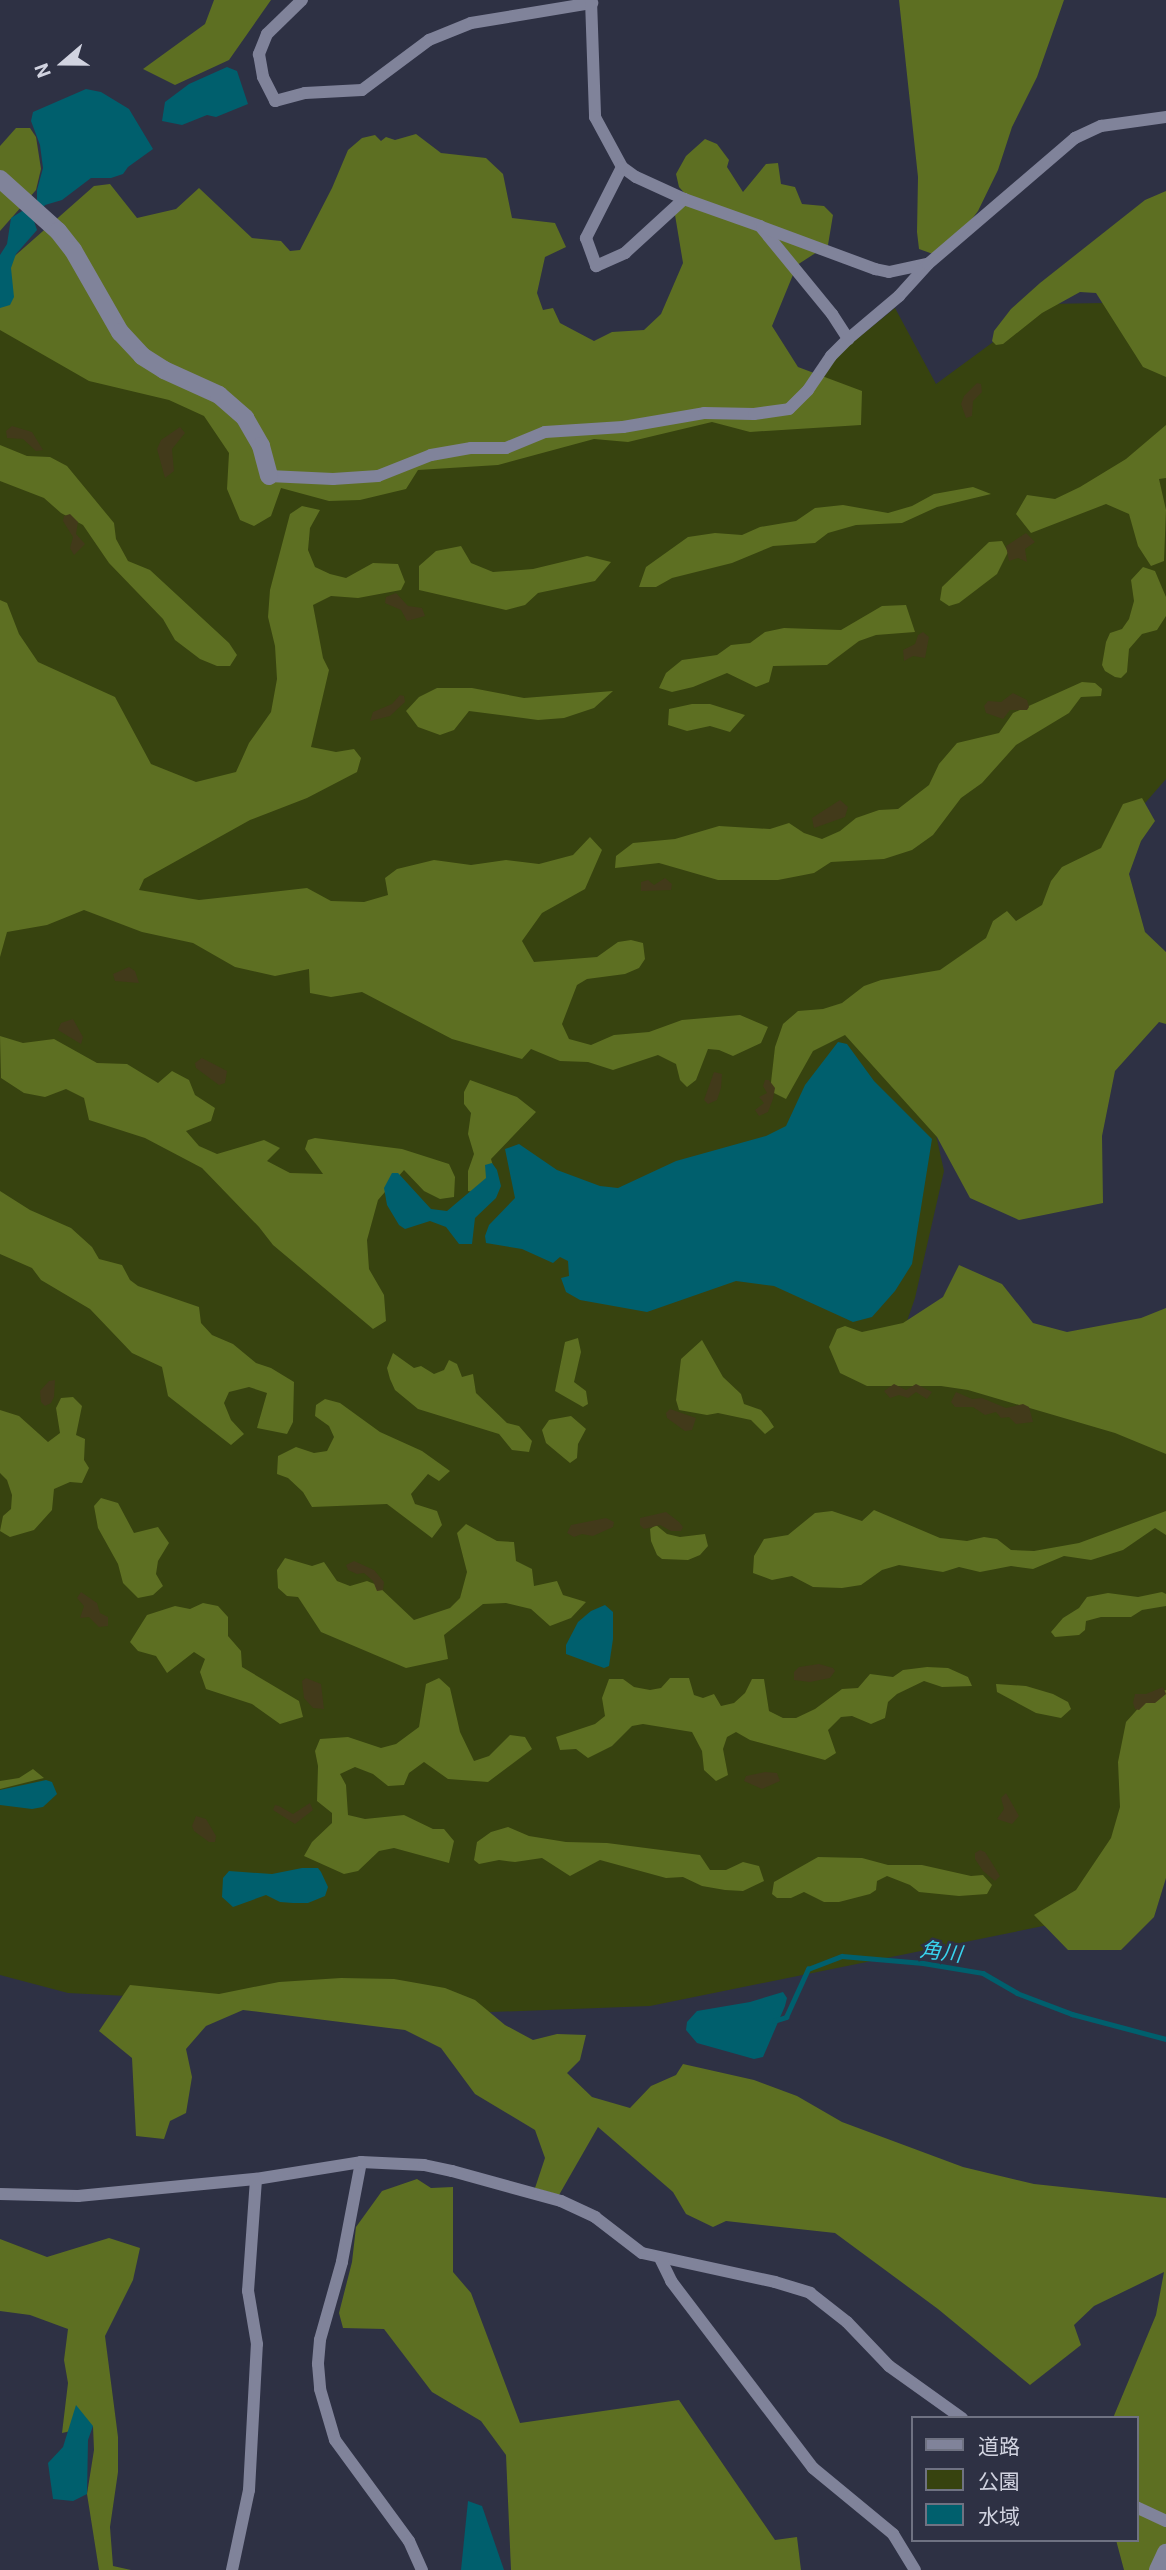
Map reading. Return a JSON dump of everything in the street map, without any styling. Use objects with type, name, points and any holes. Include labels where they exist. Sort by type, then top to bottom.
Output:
[{"type":"street","points":[[302,0],[267,34],[259,54],[263,76],[275,102],[305,93],[362,90],[429,40],[471,23],[592,2],[595,117],[622,167],[636,177],[684,199],[875,269],[889,272],[928,264]]},
{"type":"street","points":[[0,179],[58,231],[73,250],[120,332],[142,356],[164,370],[219,395],[245,418],[261,446],[269,476],[333,479],[378,476],[431,454],[471,448],[506,448],[545,432],[623,427],[704,413],[772,413],[789,409],[808,390],[831,356],[848,339],[899,296],[928,264],[1075,138],[1101,126],[1166,117]]},
{"type":"street","points":[[622,167],[586,238],[596,266],[625,253],[684,199]]},
{"type":"street","points":[[760,226],[832,314],[848,339]]},
{"type":"street","points":[[360,2162],[342,2262],[320,2340],[320,2389],[335,2440],[409,2541],[422,2570]]},
{"type":"street","points":[[0,2194],[78,2196],[256,2179],[360,2162],[424,2165],[561,2201],[595,2217],[642,2253],[775,2282],[810,2293],[847,2322],[889,2366],[959,2416]]},
{"type":"street","points":[[232,2570],[249,2490],[257,2344],[248,2291],[256,2179]]},
{"type":"street","points":[[660,2258],[671,2281],[813,2468],[893,2534],[915,2570]]},
{"type":"street","points":[[1138,2508],[1166,2521]]},
{"type":"street","points":[[1158,2570],[1166,2553]]},
{"type":"green space","points":[[214,0],[271,0],[229,60],[175,85],[143,69],[205,24]]},
{"type":"green space","points":[[899,0],[1064,0],[1037,77],[1012,127],[998,170],[978,211],[965,228],[933,254],[919,249],[918,177]]},
{"type":"green space","points":[[16,128],[30,128],[36,137],[41,169],[36,190],[0,231],[0,146]]},
{"type":"green space","points":[[416,134],[441,153],[486,158],[503,174],[512,218],[555,223],[566,247],[545,257],[537,293],[543,310],[553,308],[560,323],[594,341],[612,332],[644,330],[661,314],[683,263],[675,215],[687,196],[679,187],[676,174],[686,156],[705,139],[717,144],[729,160],[727,167],[743,192],[766,164],[778,163],[781,184],[795,187],[802,204],[824,206],[833,215],[828,245],[797,265],[772,326],[798,367],[862,391],[861,425],[750,432],[712,422],[628,442],[594,439],[498,465],[418,470],[406,489],[360,500],[329,501],[281,488],[271,516],[254,526],[240,520],[227,489],[229,453],[204,416],[169,400],[89,381],[0,330],[0,269],[94,186],[110,184],[137,218],[176,209],[199,188],[252,238],[281,241],[290,251],[300,250],[348,150],[362,138],[375,135],[381,141],[386,137],[395,140]]},
{"type":"green space","points":[[1166,191],[1166,377],[1143,367],[1096,293],[1080,292],[1042,313],[1003,344],[996,345],[992,341],[994,331],[1011,309],[1040,283],[1145,200]]},
{"type":"green space","points":[[1104,303],[1166,354],[1166,779],[1092,864],[933,1121],[944,1171],[915,1298],[895,1356],[1166,1430],[1166,1787],[1063,1922],[650,2006],[466,2013],[68,1993],[0,1975],[0,307],[810,377],[895,308],[936,384],[1045,304]]},
{"type":"green space","points":[[1166,425],[1166,478],[1159,479],[1166,510],[1164,561],[1151,566],[1138,546],[1129,514],[1106,504],[1031,533],[1016,514],[1027,495],[1055,499],[1080,487],[1126,459]]},
{"type":"green space","points":[[0,445],[27,456],[50,457],[67,466],[114,523],[116,539],[128,561],[150,570],[229,643],[237,655],[230,666],[217,666],[200,659],[175,640],[163,619],[109,563],[83,525],[61,513],[44,498],[0,481]]},
{"type":"green space","points":[[973,487],[991,494],[937,507],[902,523],[856,525],[828,533],[815,543],[773,546],[732,563],[672,578],[656,587],[639,587],[646,567],[688,537],[715,533],[742,535],[760,527],[796,521],[815,508],[843,505],[888,513],[912,506],[934,494]]},
{"type":"green space","points":[[302,506],[320,510],[310,528],[308,550],[315,567],[346,578],[373,563],[398,564],[405,582],[401,590],[358,598],[331,596],[313,605],[323,658],[329,670],[311,747],[336,752],[354,749],[361,758],[357,772],[307,798],[250,820],[144,879],[139,890],[199,900],[307,888],[331,901],[364,902],[388,895],[385,878],[397,869],[434,860],[471,865],[506,860],[539,864],[573,855],[590,837],[602,850],[585,889],[542,913],[522,941],[534,962],[597,957],[618,942],[631,940],[643,943],[645,959],[639,968],[625,974],[587,979],[577,985],[562,1024],[569,1039],[591,1045],[614,1035],[649,1032],[682,1020],[740,1015],[768,1027],[761,1043],[733,1056],[708,1049],[696,1080],[687,1087],[680,1080],[676,1064],[658,1055],[613,1070],[588,1062],[560,1061],[531,1049],[522,1059],[452,1039],[362,992],[331,997],[310,993],[309,969],[275,976],[235,967],[193,943],[142,932],[84,910],[47,925],[7,932],[0,957],[0,600],[7,603],[19,634],[38,662],[115,697],[151,764],[196,782],[236,772],[249,743],[271,712],[277,679],[275,646],[268,617],[270,590],[290,514]]},
{"type":"green space","points":[[1002,541],[1008,552],[997,574],[959,603],[949,606],[940,600],[942,587],[989,542]]},
{"type":"green space","points":[[461,546],[471,563],[493,572],[533,569],[587,556],[611,562],[595,581],[538,593],[525,605],[506,610],[419,590],[419,566],[436,551]]},
{"type":"green space","points":[[1143,567],[1155,571],[1166,597],[1166,616],[1157,630],[1142,634],[1129,649],[1127,672],[1121,678],[1115,677],[1105,671],[1102,665],[1106,642],[1110,633],[1122,629],[1129,619],[1134,601],[1131,580]]},
{"type":"green space","points":[[906,605],[915,632],[876,635],[859,641],[827,665],[773,666],[769,682],[756,687],[727,673],[693,687],[672,692],[659,688],[666,673],[682,660],[717,655],[731,645],[750,643],[765,632],[784,628],[841,630],[882,606]]},
{"type":"green space","points":[[1082,682],[1095,683],[1102,689],[1101,696],[1081,697],[1069,713],[1016,745],[982,783],[961,798],[933,835],[912,850],[884,859],[831,862],[814,873],[778,880],[718,880],[659,863],[615,868],[616,856],[633,843],[675,839],[719,826],[770,829],[789,823],[804,833],[822,839],[840,831],[856,818],[879,810],[898,809],[929,785],[939,764],[957,743],[999,733],[1013,713]]},
{"type":"green space","points":[[437,688],[472,688],[524,698],[613,691],[594,708],[564,718],[538,720],[469,711],[454,730],[440,735],[418,727],[406,711],[419,697]]},
{"type":"green space","points":[[692,704],[710,704],[745,715],[730,732],[710,726],[687,731],[668,725],[669,709]]},
{"type":"green space","points":[[1142,798],[1155,821],[1141,841],[1129,874],[1145,932],[1166,952],[1166,1024],[1159,1022],[1115,1071],[1102,1136],[1103,1203],[1019,1220],[970,1198],[937,1137],[845,1035],[813,1051],[786,1099],[770,1091],[775,1047],[783,1024],[798,1011],[823,1009],[842,1003],[864,986],[881,980],[940,970],[986,938],[993,921],[1007,911],[1016,921],[1042,905],[1051,881],[1062,867],[1101,848],[1123,804]]},
{"type":"green space","points":[[0,1036],[23,1043],[54,1039],[97,1063],[127,1064],[158,1083],[172,1071],[189,1080],[195,1095],[215,1108],[211,1121],[186,1131],[199,1146],[217,1154],[264,1140],[280,1148],[267,1161],[290,1173],[323,1174],[305,1149],[308,1140],[315,1138],[402,1149],[449,1164],[455,1177],[454,1197],[440,1199],[424,1191],[404,1170],[378,1200],[367,1240],[369,1269],[384,1295],[386,1321],[373,1329],[273,1245],[202,1168],[145,1138],[89,1120],[84,1098],[66,1089],[45,1097],[24,1093],[1,1078]]},
{"type":"green space","points":[[470,1080],[517,1097],[536,1112],[491,1159],[496,1176],[478,1193],[468,1191],[468,1171],[474,1154],[468,1134],[471,1113],[464,1104],[464,1092]]},
{"type":"green space","points":[[0,1191],[30,1210],[71,1228],[92,1247],[99,1259],[122,1265],[130,1280],[138,1286],[199,1307],[201,1323],[212,1335],[233,1344],[256,1363],[271,1368],[294,1382],[293,1422],[287,1434],[257,1428],[267,1393],[249,1387],[229,1392],[224,1403],[231,1420],[244,1434],[231,1445],[168,1396],[162,1367],[132,1353],[90,1309],[41,1280],[32,1268],[0,1254]]},
{"type":"green space","points":[[959,1265],[1002,1284],[1033,1323],[1067,1332],[1141,1318],[1166,1308],[1166,1454],[1115,1433],[968,1390],[941,1386],[867,1386],[840,1373],[829,1347],[837,1329],[845,1326],[862,1332],[903,1323],[943,1297]]},
{"type":"green space","points":[[578,1338],[581,1352],[574,1382],[586,1391],[588,1404],[583,1407],[555,1391],[565,1342]]},
{"type":"green space","points":[[702,1340],[723,1377],[741,1394],[744,1404],[761,1410],[768,1418],[774,1427],[765,1434],[751,1420],[718,1413],[707,1415],[679,1410],[676,1400],[681,1359]]},
{"type":"green space","points":[[393,1353],[414,1368],[421,1366],[434,1374],[444,1370],[449,1360],[457,1364],[462,1377],[473,1374],[476,1393],[507,1423],[519,1426],[532,1441],[529,1452],[512,1450],[499,1434],[418,1409],[395,1390],[390,1379],[387,1368]]},
{"type":"green space","points":[[73,1397],[82,1406],[76,1435],[85,1439],[84,1460],[89,1468],[82,1483],[70,1482],[54,1489],[52,1510],[34,1530],[10,1537],[0,1531],[3,1516],[11,1509],[12,1495],[7,1480],[0,1473],[0,1410],[19,1416],[48,1442],[60,1433],[56,1408],[61,1398]]},
{"type":"green space","points":[[325,1399],[340,1403],[380,1432],[422,1451],[450,1471],[439,1481],[428,1474],[411,1494],[415,1504],[437,1511],[442,1525],[432,1538],[387,1504],[312,1507],[303,1492],[288,1478],[277,1474],[278,1456],[296,1447],[314,1453],[327,1451],[334,1437],[329,1426],[315,1416],[316,1405]]},
{"type":"green space","points":[[571,1416],[586,1429],[578,1444],[577,1458],[570,1463],[546,1443],[542,1430],[549,1420]]},
{"type":"green space","points":[[101,1498],[118,1503],[134,1533],[158,1527],[169,1543],[158,1561],[156,1574],[163,1586],[153,1595],[138,1598],[123,1583],[118,1564],[98,1528],[94,1506]]},
{"type":"green space","points":[[874,1510],[940,1538],[967,1541],[984,1537],[997,1539],[1011,1550],[1034,1551],[1079,1543],[1166,1511],[1166,1535],[1155,1528],[1123,1550],[1091,1560],[1064,1556],[1033,1569],[1011,1566],[980,1572],[959,1567],[943,1572],[899,1565],[882,1570],[861,1585],[842,1588],[813,1587],[792,1576],[772,1580],[753,1573],[754,1556],[764,1539],[788,1535],[815,1513],[832,1511],[862,1521]]},
{"type":"green space","points":[[466,1524],[497,1541],[514,1542],[516,1561],[532,1569],[534,1586],[557,1581],[563,1595],[586,1602],[571,1618],[550,1626],[531,1609],[506,1603],[483,1604],[444,1635],[448,1659],[406,1668],[321,1632],[298,1597],[287,1596],[278,1588],[277,1570],[285,1558],[312,1566],[324,1562],[337,1581],[350,1586],[367,1581],[377,1585],[414,1620],[450,1608],[460,1598],[467,1572],[457,1533]]},
{"type":"green space","points":[[656,1525],[667,1534],[680,1537],[705,1534],[708,1546],[700,1555],[688,1560],[662,1559],[657,1555],[651,1541],[650,1529]]},
{"type":"green space","points":[[1162,1592],[1166,1594],[1166,1606],[1142,1610],[1131,1617],[1101,1617],[1086,1621],[1085,1630],[1079,1635],[1055,1637],[1051,1632],[1063,1618],[1079,1608],[1087,1597],[1108,1593],[1138,1597]]},
{"type":"green space","points":[[203,1603],[218,1606],[228,1617],[228,1636],[241,1651],[242,1667],[299,1701],[303,1717],[280,1724],[252,1704],[206,1689],[200,1672],[205,1659],[194,1652],[167,1673],[156,1656],[138,1651],[130,1642],[147,1615],[175,1606],[190,1609]]},
{"type":"green space","points":[[948,1668],[968,1677],[972,1686],[942,1687],[924,1681],[897,1694],[888,1702],[885,1718],[871,1724],[852,1716],[841,1717],[828,1730],[836,1753],[825,1760],[750,1740],[736,1732],[727,1737],[723,1749],[728,1775],[716,1781],[704,1770],[702,1751],[692,1732],[643,1724],[632,1726],[612,1746],[588,1758],[576,1749],[560,1750],[556,1737],[595,1724],[605,1716],[602,1698],[609,1679],[623,1679],[634,1687],[650,1690],[661,1688],[670,1678],[689,1678],[694,1695],[703,1698],[714,1694],[721,1706],[734,1703],[745,1693],[752,1679],[764,1679],[769,1711],[783,1718],[796,1718],[815,1709],[842,1689],[858,1688],[870,1674],[893,1677],[903,1670]]},
{"type":"green space","points":[[439,1678],[450,1688],[460,1732],[474,1761],[489,1756],[510,1735],[525,1737],[532,1749],[488,1782],[448,1779],[424,1762],[409,1773],[404,1785],[388,1786],[373,1774],[355,1767],[340,1774],[346,1785],[348,1815],[365,1819],[404,1815],[433,1829],[444,1829],[454,1841],[449,1863],[394,1848],[379,1851],[358,1871],[344,1874],[304,1856],[312,1842],[332,1823],[332,1813],[317,1801],[318,1766],[315,1751],[320,1739],[348,1737],[381,1748],[396,1744],[419,1727],[426,1684]]},
{"type":"green space","points":[[996,1684],[1026,1686],[1053,1694],[1068,1702],[1071,1709],[1061,1718],[1036,1713],[997,1692]]},
{"type":"green space","points":[[1166,1690],[1166,1878],[1154,1917],[1121,1950],[1068,1950],[1034,1915],[1076,1890],[1111,1838],[1120,1807],[1118,1762],[1126,1722],[1151,1694]]},
{"type":"green space","points":[[33,1769],[44,1778],[0,1789],[0,1781],[19,1778]]},
{"type":"green space","points":[[508,1827],[529,1836],[566,1842],[607,1843],[700,1855],[710,1870],[726,1870],[743,1862],[759,1866],[764,1881],[743,1891],[725,1890],[702,1886],[683,1877],[666,1878],[600,1860],[570,1876],[542,1858],[479,1864],[474,1860],[477,1842],[491,1832]]},
{"type":"green space","points":[[818,1857],[862,1858],[888,1865],[922,1865],[971,1876],[983,1875],[992,1885],[987,1894],[959,1896],[919,1892],[910,1885],[887,1876],[877,1881],[876,1890],[870,1894],[839,1902],[824,1902],[804,1892],[791,1898],[777,1898],[772,1894],[774,1882]]},
{"type":"green space","points":[[341,1978],[394,1979],[445,1988],[475,2000],[505,2025],[533,2040],[557,2034],[586,2035],[580,2060],[567,2073],[592,2097],[630,2108],[651,2086],[676,2075],[683,2064],[754,2080],[797,2096],[842,2122],[963,2167],[1034,2184],[1166,2198],[1166,2570],[1124,2570],[1117,2542],[1138,2542],[1138,2416],[1114,2416],[1156,2315],[1164,2272],[1094,2306],[1074,2325],[1081,2345],[1030,2385],[938,2309],[835,2233],[726,2221],[713,2227],[686,2214],[673,2192],[598,2127],[559,2195],[535,2188],[545,2158],[535,2130],[475,2094],[441,2048],[405,2030],[243,2010],[206,2026],[186,2049],[192,2077],[186,2113],[170,2121],[164,2139],[136,2136],[132,2058],[99,2031],[130,1985],[219,1994],[279,1982]]},
{"type":"green space","points":[[417,2179],[431,2188],[453,2187],[453,2272],[471,2293],[520,2423],[679,2400],[775,2540],[797,2537],[801,2570],[511,2570],[506,2455],[481,2421],[432,2392],[384,2329],[343,2328],[339,2313],[352,2262],[356,2227],[382,2191]]},
{"type":"green space","points":[[109,2238],[140,2248],[133,2280],[105,2336],[118,2437],[118,2472],[110,2527],[113,2566],[131,2570],[99,2570],[87,2494],[94,2450],[93,2426],[62,2433],[68,2383],[64,2360],[68,2329],[30,2315],[0,2311],[0,2239],[47,2257]]},
{"type":"sand","points":[[977,383],[981,384],[982,392],[973,401],[972,416],[966,418],[961,404],[964,396]]},
{"type":"sand","points":[[12,426],[32,432],[43,450],[36,451],[23,439],[7,438],[6,431]]},
{"type":"sand","points":[[180,427],[185,433],[172,449],[174,471],[165,478],[157,449],[161,440]]},
{"type":"sand","points":[[70,514],[78,522],[76,534],[85,544],[74,555],[70,548],[73,537],[63,521],[64,516]]},
{"type":"sand","points":[[1026,533],[1035,542],[1025,549],[1027,562],[1018,558],[1009,561],[1006,546]]},
{"type":"sand","points":[[396,593],[408,606],[422,608],[425,616],[407,621],[401,610],[385,603],[386,597]]},
{"type":"sand","points":[[923,632],[929,637],[925,658],[913,656],[904,661],[903,650],[915,644],[918,635]]},
{"type":"sand","points":[[1013,693],[1027,700],[1027,710],[1010,710],[1003,719],[986,713],[984,706],[988,701],[1001,702]]},
{"type":"sand","points":[[400,695],[404,696],[405,702],[390,716],[370,721],[373,712],[392,704]]},
{"type":"sand","points":[[840,800],[848,807],[845,817],[814,828],[812,818]]},
{"type":"sand","points":[[665,878],[672,884],[671,890],[641,891],[641,882],[648,880],[654,885]]},
{"type":"sand","points":[[129,967],[135,971],[139,983],[115,981],[113,974]]},
{"type":"sand","points":[[73,1019],[83,1037],[81,1044],[58,1030],[61,1023]]},
{"type":"sand","points":[[202,1058],[227,1071],[225,1083],[219,1085],[196,1068],[195,1063]]},
{"type":"sand","points":[[714,1072],[722,1074],[721,1088],[717,1100],[708,1104],[704,1100]]},
{"type":"sand","points":[[765,1080],[769,1080],[775,1088],[768,1112],[759,1116],[755,1110],[764,1103],[759,1097],[767,1093],[763,1086]]},
{"type":"sand","points":[[55,1380],[54,1397],[51,1403],[45,1406],[41,1402],[40,1391],[49,1381]]},
{"type":"sand","points":[[894,1384],[906,1390],[916,1384],[932,1392],[927,1399],[916,1392],[908,1398],[899,1395],[890,1398],[884,1391]]},
{"type":"sand","points":[[956,1392],[972,1399],[982,1398],[1006,1408],[1023,1404],[1029,1407],[1033,1422],[1016,1424],[1009,1417],[1001,1418],[996,1412],[985,1415],[973,1407],[955,1407],[951,1402]]},
{"type":"sand","points":[[670,1409],[696,1418],[692,1430],[685,1431],[667,1418],[666,1413]]},
{"type":"sand","points":[[666,1512],[683,1527],[681,1531],[671,1531],[660,1525],[644,1529],[640,1525],[640,1518]]},
{"type":"sand","points":[[606,1518],[614,1522],[613,1527],[593,1536],[582,1534],[574,1537],[567,1533],[571,1525]]},
{"type":"sand","points":[[354,1561],[374,1570],[384,1582],[383,1590],[377,1591],[373,1581],[364,1573],[357,1574],[348,1570],[346,1565]]},
{"type":"sand","points":[[81,1592],[97,1603],[100,1613],[108,1617],[108,1626],[99,1627],[89,1617],[80,1618],[84,1606],[77,1598]]},
{"type":"sand","points":[[819,1664],[833,1668],[835,1671],[830,1678],[810,1682],[794,1680],[794,1672],[799,1667]]},
{"type":"sand","points":[[306,1678],[321,1684],[324,1709],[313,1708],[304,1698],[302,1681]]},
{"type":"sand","points":[[1163,1687],[1166,1694],[1155,1703],[1146,1703],[1139,1710],[1135,1709],[1135,1694],[1146,1694]]},
{"type":"sand","points":[[765,1772],[777,1773],[780,1781],[762,1789],[744,1781],[746,1776]]},
{"type":"sand","points":[[1006,1793],[1019,1816],[1012,1824],[997,1819],[1004,1809],[1001,1798]]},
{"type":"sand","points":[[310,1803],[313,1810],[295,1824],[273,1810],[275,1805],[293,1814]]},
{"type":"sand","points":[[196,1816],[206,1819],[216,1836],[215,1842],[209,1842],[194,1831],[192,1826]]},
{"type":"sand","points":[[980,1850],[985,1852],[1000,1876],[995,1881],[983,1871],[975,1859],[975,1853]]},
{"type":"water","points":[[227,67],[237,71],[248,104],[216,117],[207,115],[182,125],[162,121],[165,102],[189,84]]},
{"type":"water","points":[[86,89],[101,92],[129,109],[153,149],[128,167],[123,174],[111,178],[91,178],[62,200],[45,205],[34,221],[37,230],[16,254],[11,268],[14,297],[10,305],[0,308],[0,255],[7,244],[11,218],[22,211],[29,212],[37,202],[43,168],[40,145],[31,121],[33,112]]},
{"type":"water","points":[[838,1042],[847,1044],[874,1081],[932,1139],[912,1264],[895,1291],[872,1317],[853,1322],[774,1286],[736,1281],[647,1312],[580,1300],[566,1292],[561,1278],[569,1276],[568,1261],[560,1257],[553,1263],[522,1249],[486,1243],[485,1236],[489,1225],[515,1198],[505,1149],[519,1144],[557,1170],[600,1186],[618,1188],[676,1161],[766,1136],[786,1126],[805,1085]]},
{"type":"water","points":[[492,1163],[497,1170],[501,1186],[496,1198],[475,1218],[472,1244],[459,1244],[446,1227],[430,1221],[405,1229],[399,1225],[387,1205],[384,1188],[392,1173],[398,1173],[431,1209],[447,1211],[486,1178],[485,1165]]},
{"type":"water","points":[[605,1605],[613,1612],[613,1639],[609,1666],[604,1668],[566,1654],[566,1645],[578,1622],[591,1611]]},
{"type":"water","points":[[46,1780],[52,1782],[57,1794],[43,1807],[32,1809],[0,1805],[0,1790]]},
{"type":"water","points":[[318,1868],[328,1887],[325,1896],[308,1903],[293,1903],[280,1902],[266,1895],[233,1907],[222,1897],[223,1878],[229,1871],[272,1874]]},
{"type":"water","points":[[783,1992],[787,1998],[785,2006],[763,2057],[754,2059],[697,2043],[686,2030],[687,2022],[697,2011],[750,2002]]},
{"type":"water","points":[[76,2405],[93,2426],[88,2440],[87,2494],[73,2501],[53,2499],[48,2463],[63,2447]]},
{"type":"water","points":[[468,2501],[482,2506],[504,2570],[461,2570]]},
{"type":"waterway","name":"角川","points":[[774,2021],[786,2017],[808,1969],[842,1956],[923,1963],[983,1973],[1017,1993],[1072,2014],[1166,2039]]}]
